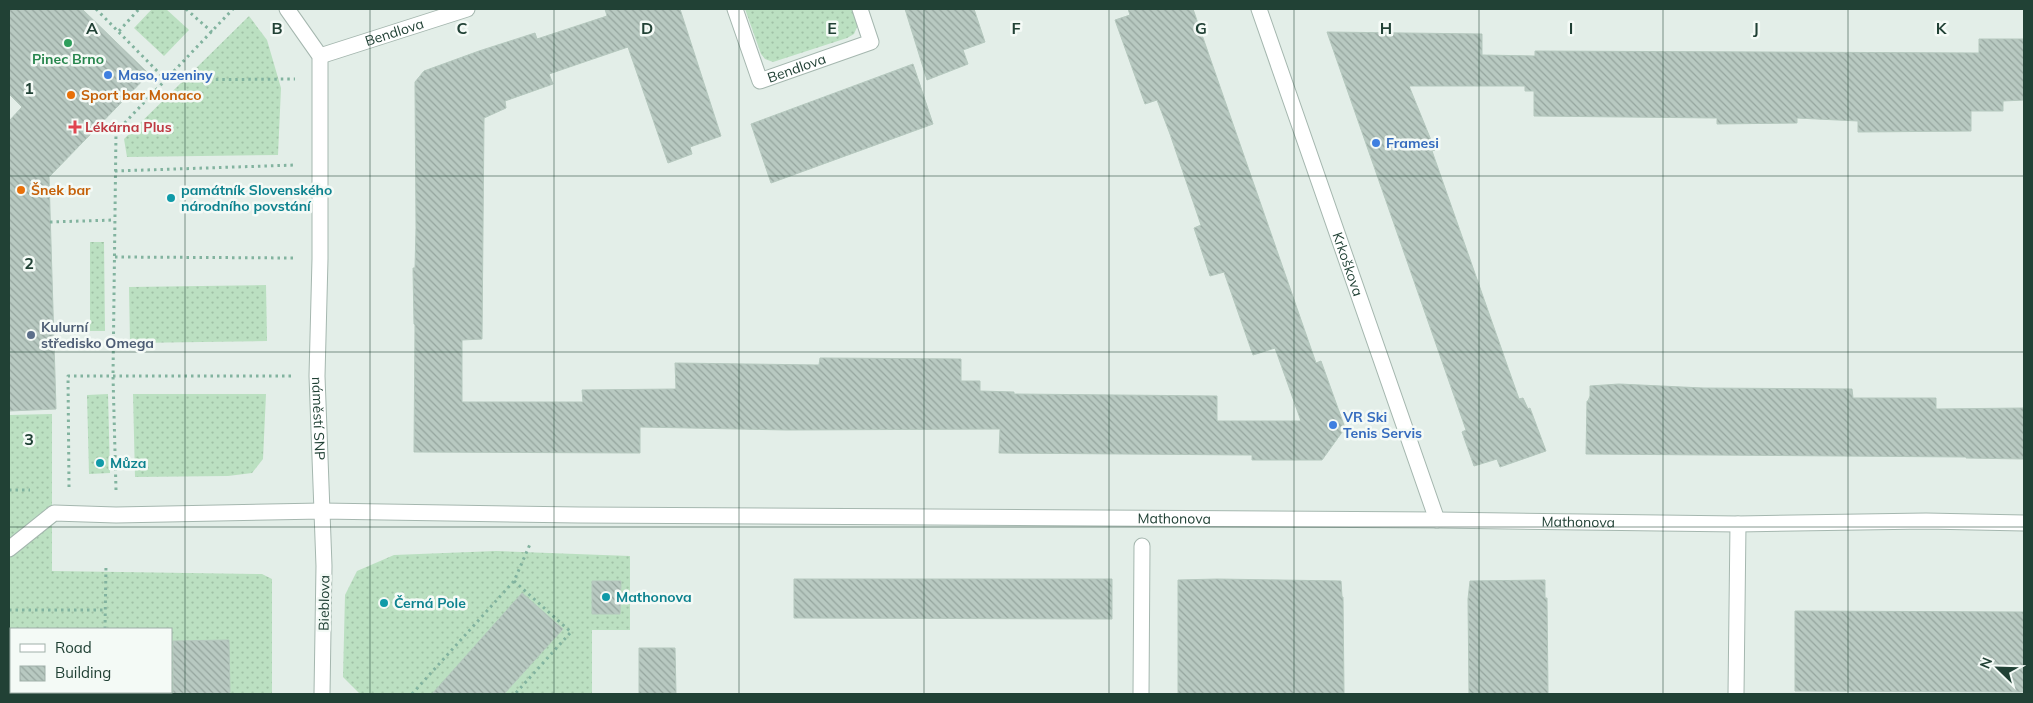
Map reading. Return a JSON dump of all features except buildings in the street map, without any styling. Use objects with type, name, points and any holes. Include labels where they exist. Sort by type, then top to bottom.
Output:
[{"type":"street","points":[[287,9],[320,56]]},
{"type":"street","name":"Bendlova","points":[[320,56],[467,9]]},
{"type":"street","name":"Bendlova","points":[[735,9],[760,81],[871,42],[860,9]]},
{"type":"street","name":"Krkoškova","points":[[1259,9],[1438,520]]},
{"type":"street","name":"náměstí SNP","points":[[320,56],[320,259],[317,376],[322,511]]},
{"type":"street","points":[[9,550],[54,513],[116,515],[322,511]]},
{"type":"street","name":"Mathonova","points":[[322,511],[589,515],[1438,520],[1738,524],[1926,521],[2024,523]]},
{"type":"street","name":"Bieblova","points":[[322,511],[324,566],[322,694]]},
{"type":"street","points":[[1736,694],[1738,524]]},
{"type":"street","points":[[1140,694],[1142,546]]},
{"type":"path","points":[[96,9],[166,80],[319,79]]},
{"type":"path","points":[[119,31],[139,9]]},
{"type":"path","points":[[186,9],[212,32]]},
{"type":"path","points":[[116,515],[113,376],[116,132],[233,9]]},
{"type":"path","points":[[115,172],[288,165],[320,166]]},
{"type":"path","points":[[50,222],[115,220]]},
{"type":"path","points":[[114,257],[320,259]]},
{"type":"path","points":[[68,487],[68,376],[317,376]]},
{"type":"path","points":[[9,490],[30,490]]},
{"type":"path","points":[[412,694],[514,581],[531,542]]},
{"type":"path","points":[[105,628],[106,564]]},
{"type":"path","points":[[514,581],[571,632],[516,694]]},
{"type":"path","points":[[9,610],[105,610]]},
{"type":"green space","points":[[152,9],[166,9],[189,30],[164,56],[134,28]]},
{"type":"green space","points":[[745,9],[853,9],[858,25],[854,34],[847,38],[773,62],[765,59],[761,54]]},
{"type":"green space","points":[[249,16],[267,40],[281,88],[278,155],[127,157],[124,139]]},
{"type":"green space","points":[[90,242],[104,242],[105,331],[90,331]]},
{"type":"green space","points":[[266,285],[267,341],[130,343],[129,287]]},
{"type":"green space","points":[[108,394],[110,473],[89,474],[87,395]]},
{"type":"green space","points":[[133,394],[266,394],[263,459],[252,473],[228,476],[135,477]]},
{"type":"green space","points":[[52,414],[52,571],[262,574],[272,579],[272,694],[38,694],[172,693],[172,628],[10,628],[9,653],[9,415]]},
{"type":"green space","points":[[496,551],[630,556],[630,630],[592,630],[592,694],[360,694],[343,677],[345,595],[357,571],[394,555]]},
{"type":"place","name":"Pinec Brno","points":[[68,43]]},
{"type":"place","name":"Maso, uzeniny","points":[[108,75]]},
{"type":"place","name":"Sport bar Monaco","points":[[71,95]]},
{"type":"place","name":"Lékárna Plus","points":[[75,127]]},
{"type":"place","name":"Framesi","points":[[1376,143]]},
{"type":"place","name":"Šnek bar","points":[[21,190]]},
{"type":"place","name":"památník Slovenského národního povstání","points":[[171,198]]},
{"type":"place","name":"Kulurní středisko Omega","points":[[31,335]]},
{"type":"place","name":"VR Ski Tenis Servis","points":[[1333,425]]},
{"type":"place","name":"Můza","points":[[100,463]]},
{"type":"place","name":"Mathonova","points":[[606,597]]},
{"type":"place","name":"Černá Pole","points":[[384,603]]}]
